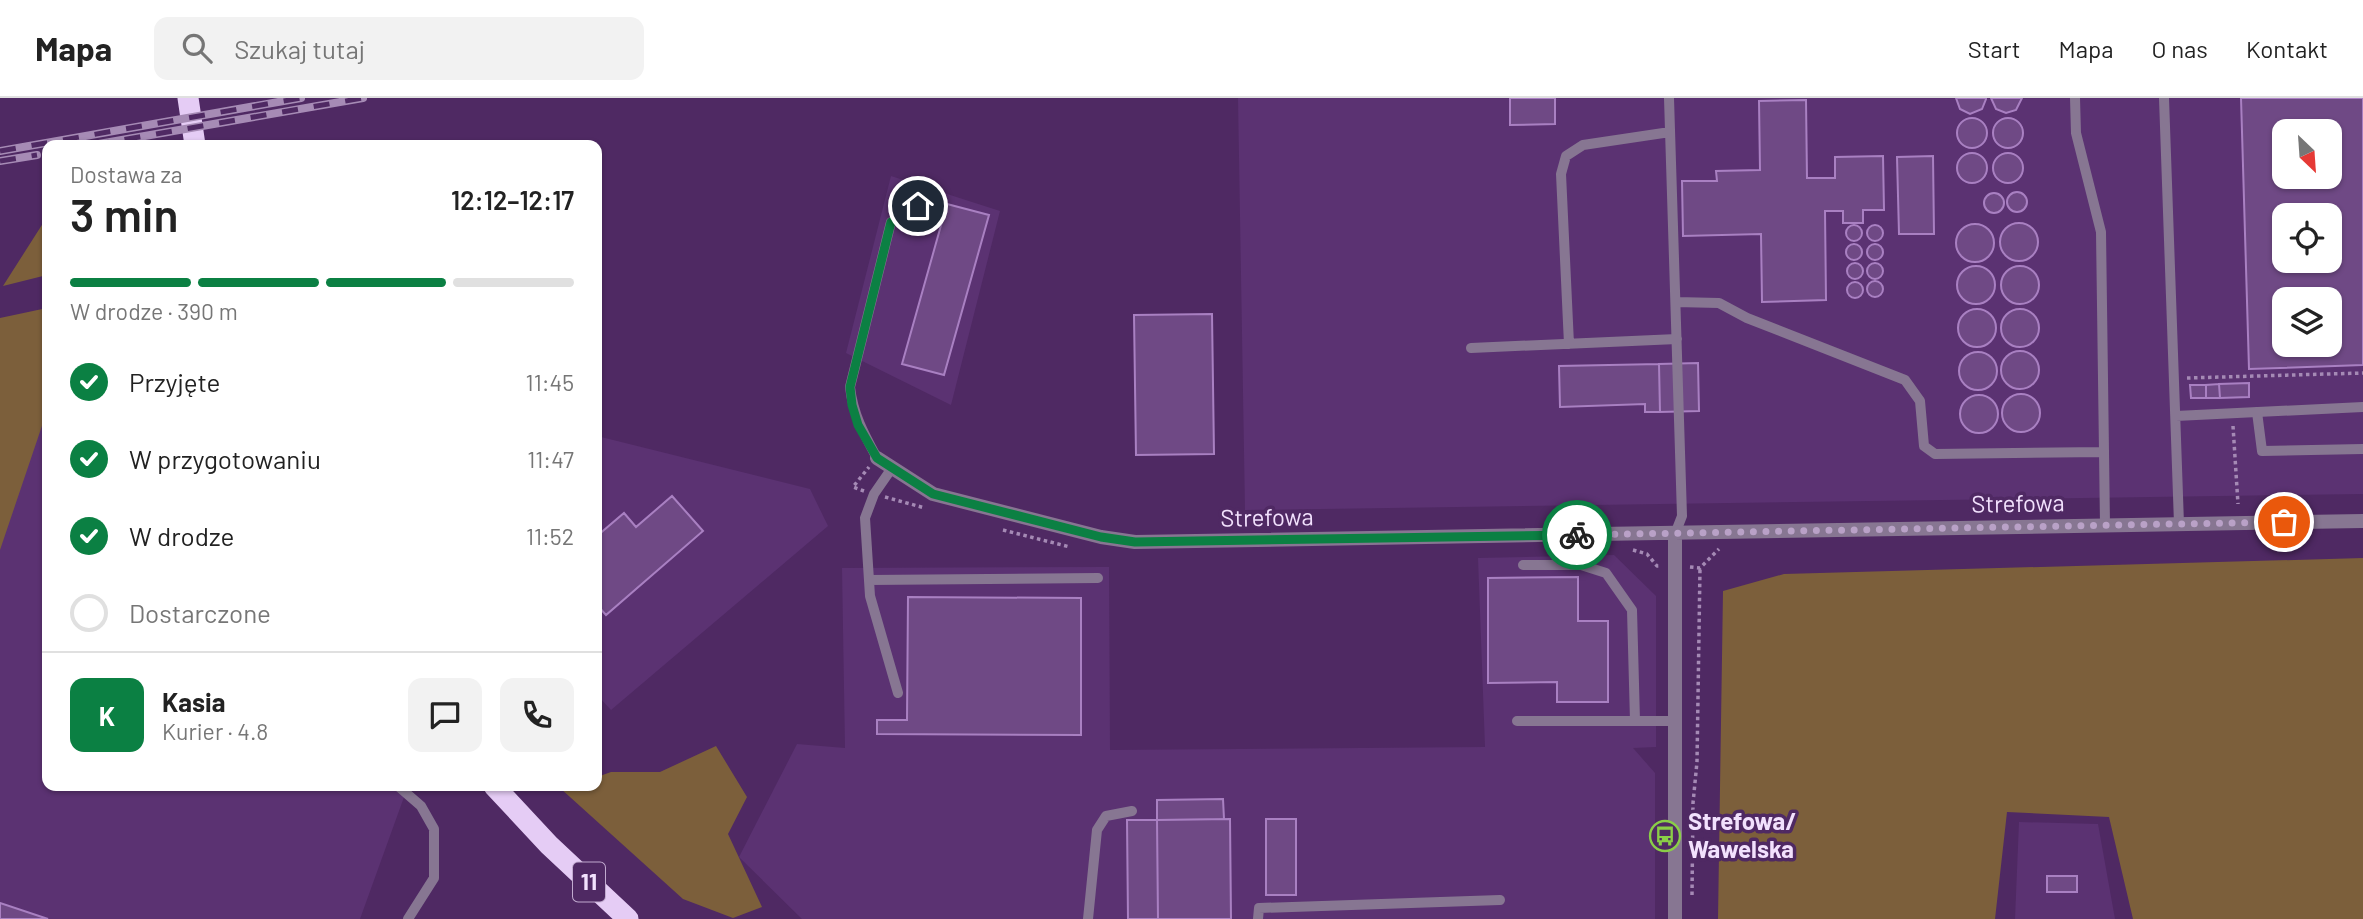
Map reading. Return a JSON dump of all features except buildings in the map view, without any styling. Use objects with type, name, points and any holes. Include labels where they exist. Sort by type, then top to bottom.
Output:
[{"type":"highway","points":[[188,98],[194,140]]},
{"type":"highway","name":"11","points":[[498,791],[529,825],[628,919]]},
{"type":"street","name":"Strefowa","points":[[877,458],[933,494],[1101,537],[1135,542],[2363,521]]},
{"type":"street","points":[[1675,534],[1675,919]]},
{"type":"lane","points":[[1669,98],[1682,516],[1675,534]]},
{"type":"lane","points":[[2075,98],[2076,133],[2101,232],[2105,525]]},
{"type":"lane","points":[[2164,98],[2179,524]]},
{"type":"lane","points":[[1569,344],[1561,174],[1566,156],[1583,145],[1670,132]]},
{"type":"lane","points":[[877,458],[858,425],[850,387],[891,222],[918,206]]},
{"type":"lane","points":[[1676,302],[1719,303],[1747,318],[1905,380],[1920,401],[1924,446],[1935,454],[2104,452]]},
{"type":"lane","points":[[1471,348],[1677,339]]},
{"type":"lane","points":[[2176,416],[2363,407]]},
{"type":"lane","points":[[2257,412],[2262,451],[2363,449]]},
{"type":"lane","points":[[892,468],[874,494],[865,518],[870,596],[898,693]]},
{"type":"lane","points":[[1522,565],[1581,565],[1606,572],[1632,610],[1635,721]]},
{"type":"lane","points":[[869,580],[1098,578]]},
{"type":"lane","points":[[1517,721],[1675,721]]},
{"type":"lane","points":[[404,791],[421,806],[434,829],[434,878],[408,919]]},
{"type":"lane","points":[[1088,919],[1097,830],[1107,816],[1132,811]]},
{"type":"lane","points":[[1258,919],[1259,908],[1500,900]]},
{"type":"path","points":[[2175,378],[2363,373]]},
{"type":"path","points":[[2233,414],[2238,504]]},
{"type":"path","points":[[1692,906],[1700,568]]},
{"type":"shaded area","points":[[1238,98],[2363,98],[2363,494],[1245,510]]},
{"type":"shaded area","points":[[891,176],[1000,211],[951,405],[846,353]]},
{"type":"shaded area","points":[[42,225],[42,276],[3,286]]},
{"type":"shaded area","points":[[42,309],[42,426],[0,550],[0,318]]},
{"type":"shaded area","points":[[42,372],[42,791],[406,791],[360,919],[0,919],[0,523]]},
{"type":"shaded area","points":[[602,437],[810,489],[828,526],[611,710],[602,700]]},
{"type":"shaded area","points":[[1614,555],[1656,596],[1656,747],[1633,748],[1655,773],[1655,919],[802,919],[739,857],[797,744],[845,748],[842,568],[1109,567],[1110,750],[1485,747],[1478,558]]},
{"type":"shaded area","points":[[2363,558],[2363,919],[2133,919],[2109,817],[2007,812],[1995,919],[1718,919],[1723,591],[1784,574]]},
{"type":"shaded area","points":[[716,746],[747,797],[728,834],[762,907],[733,918],[683,899],[563,791],[602,791],[602,775],[611,772],[660,772]]},
{"type":"shaded area","points":[[2019,822],[2098,824],[2115,919],[2015,919]]},
{"type":"railway","points":[[62,140],[301,98]]},
{"type":"railway","points":[[122,140],[363,98]]},
{"type":"railway","points":[[0,151],[42,144]]},
{"type":"railway","points":[[0,161],[37,155]]},
{"type":"way so far","points":[[1577,535],[2284,522]]},
{"type":"place","name":"Strefowa/ Wawelska","points":[[1665,836]]},
{"type":"route","points":[[918,206],[891,222],[850,387],[858,425],[877,458],[933,494],[1101,537],[1135,542],[1577,535]]}]
